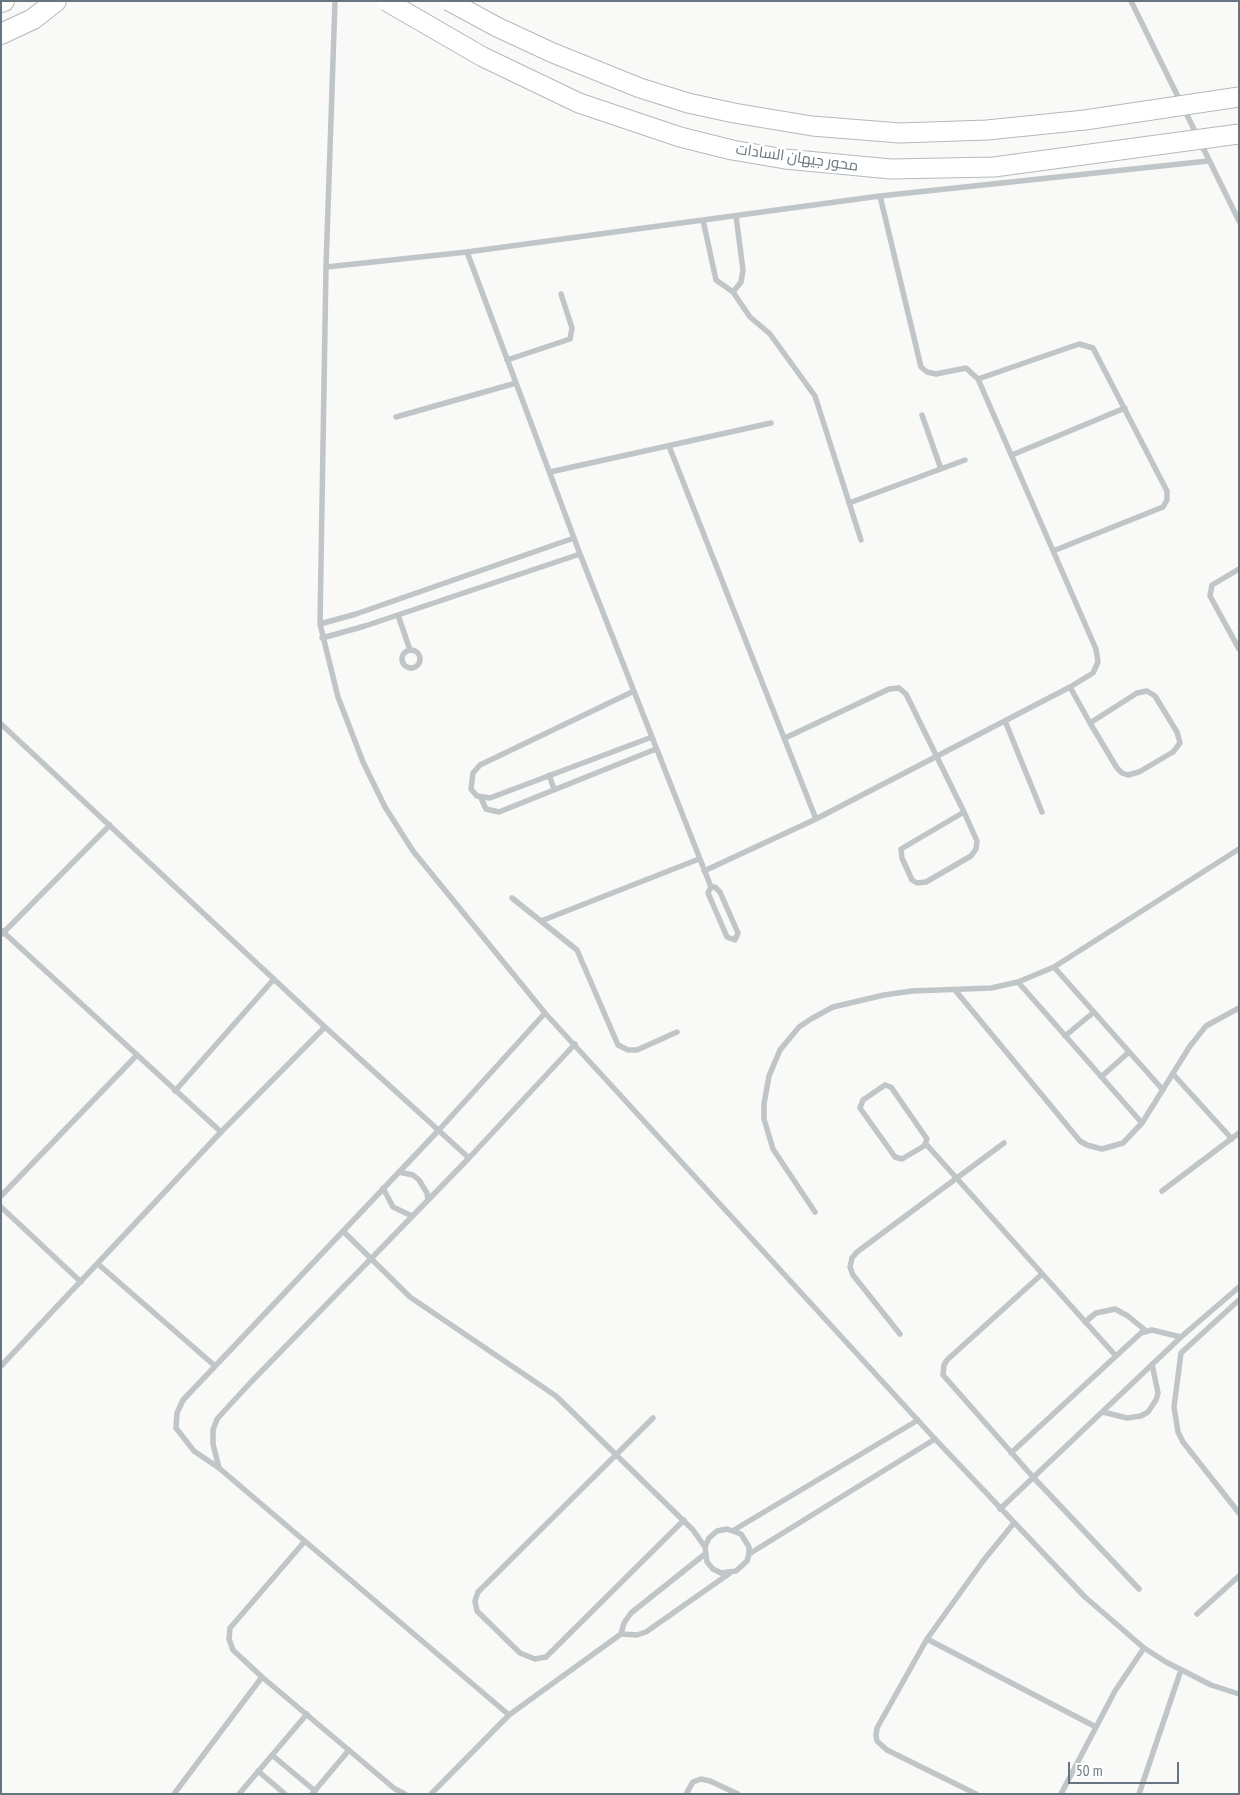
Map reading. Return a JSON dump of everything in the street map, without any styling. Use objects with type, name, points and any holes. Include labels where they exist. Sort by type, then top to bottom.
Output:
[{"type":"highway","points":[[1,34],[33,19],[56,1]]},
{"type":"main road","name":"محور جيهان السادات","points":[[386,1],[483,57],[579,103],[680,137],[732,150],[785,159],[891,169],[994,168],[1239,134]]},
{"type":"main road","points":[[449,1],[553,54],[640,88],[688,103],[743,115],[812,126],[900,133],[987,130],[1085,120],[1239,97]]},
{"type":"lane","points":[[335,1],[326,267],[320,624],[338,697],[363,762],[385,807],[413,851],[545,1013],[1000,1509],[1085,1597],[1144,1648],[1211,1685],[1239,1694]]},
{"type":"lane","points":[[1131,1],[1239,221]]},
{"type":"lane","points":[[326,267],[467,252],[880,196],[1208,161]]},
{"type":"lane","points":[[704,871],[938,757],[1070,687],[1093,673],[1098,662],[1098,655],[978,379],[966,368],[936,374],[927,372],[921,367],[880,196]]},
{"type":"lane","points":[[734,292],[741,282],[743,270],[736,216]]},
{"type":"lane","points":[[704,220],[716,280],[727,290],[734,292],[750,317],[770,334],[815,396],[861,540]]},
{"type":"lane","points":[[467,252],[580,554],[711,887]]},
{"type":"lane","points":[[507,360],[570,339],[572,328],[561,294]]},
{"type":"lane","points":[[978,379],[1074,345],[1086,344],[1093,348],[1167,491],[1163,507],[1053,551]]},
{"type":"lane","points":[[396,417],[516,383]]},
{"type":"lane","points":[[1012,455],[1125,408]]},
{"type":"lane","points":[[922,415],[941,469]]},
{"type":"lane","points":[[550,472],[771,423]]},
{"type":"lane","points":[[669,446],[816,818]]},
{"type":"lane","points":[[849,502],[965,460]]},
{"type":"lane","points":[[320,624],[356,614],[574,538]]},
{"type":"lane","points":[[322,638],[398,615],[580,554]]},
{"type":"lane","points":[[1239,569],[1212,586],[1210,590],[1212,601],[1239,649]]},
{"type":"lane","points":[[398,615],[410,650]]},
{"type":"lane","points":[[1070,687],[1090,723],[1117,768],[1122,773],[1128,775],[1139,772],[1173,752],[1180,742],[1178,732],[1155,696],[1147,691],[1137,693],[1090,723]]},
{"type":"lane","points":[[785,738],[889,689],[899,688],[906,694],[938,757],[964,812],[977,841],[971,856],[926,882],[917,883],[912,880],[902,858],[901,849],[964,812]]},
{"type":"lane","points":[[634,690],[480,765],[473,773],[470,784],[473,793],[481,798],[490,798],[652,737]]},
{"type":"lane","points":[[1005,721],[1042,812]]},
{"type":"lane","points":[[1,724],[325,1027],[469,1158]]},
{"type":"lane","points":[[481,798],[486,810],[494,812],[656,749]]},
{"type":"lane","points":[[599,756],[605,769]]},
{"type":"lane","points":[[549,775],[554,789]]},
{"type":"lane","points":[[110,825],[2,932],[221,1132]]},
{"type":"lane","points":[[815,1212],[773,1149],[767,1134],[764,1112],[769,1076],[780,1050],[799,1027],[834,1007],[902,993],[991,988],[1018,982],[1054,967],[1239,849]]},
{"type":"lane","points":[[541,921],[699,859]]},
{"type":"lane","points":[[711,887],[715,887],[720,892],[738,932],[735,940],[727,937],[708,893],[711,887]]},
{"type":"lane","points":[[512,898],[577,950],[618,1044],[628,1050],[637,1050],[677,1032]]},
{"type":"lane","points":[[1054,967],[1163,1090]]},
{"type":"lane","points":[[175,1091],[274,979]]},
{"type":"lane","points":[[1018,982],[1142,1123]]},
{"type":"lane","points":[[955,990],[1080,1141],[1094,1148],[1116,1146],[1123,1143],[1142,1123],[1206,1026],[1239,1008]]},
{"type":"lane","points":[[1065,1036],[1094,1012]]},
{"type":"lane","points":[[509,1715],[219,1468],[194,1451],[176,1428],[177,1413],[183,1400],[438,1131],[545,1013]]},
{"type":"lane","points":[[1,1366],[221,1132],[325,1027]]},
{"type":"lane","points":[[219,1468],[213,1444],[213,1430],[217,1420],[251,1382],[469,1158],[575,1044]]},
{"type":"lane","points":[[1101,1077],[1129,1052]]},
{"type":"lane","points":[[1,1196],[137,1056]]},
{"type":"lane","points":[[1173,1074],[1232,1139]]},
{"type":"lane","points":[[926,1144],[902,1159],[895,1157],[861,1111],[861,1102],[882,1087],[891,1087],[926,1137],[926,1144],[1115,1356]]},
{"type":"lane","points":[[1162,1191],[1239,1133]]},
{"type":"lane","points":[[900,1334],[853,1276],[850,1267],[852,1258],[857,1252],[1004,1143]]},
{"type":"lane","points":[[399,1172],[419,1180],[427,1192],[428,1200]]},
{"type":"lane","points":[[383,1188],[393,1206],[412,1216]]},
{"type":"lane","points":[[2,1209],[81,1282]]},
{"type":"lane","points":[[343,1231],[410,1297],[556,1396],[684,1520],[705,1547]]},
{"type":"lane","points":[[98,1264],[215,1366]]},
{"type":"lane","points":[[1042,1274],[947,1360],[942,1370],[945,1379],[1011,1453],[1139,1589]]},
{"type":"lane","points":[[1000,1509],[1181,1337],[1239,1287]]},
{"type":"lane","points":[[1239,1300],[1180,1353],[1174,1408],[1178,1432],[1183,1442],[1239,1513]]},
{"type":"lane","points":[[1085,1322],[1096,1313],[1115,1309],[1128,1316],[1146,1331]]},
{"type":"lane","points":[[1011,1453],[1115,1356],[1146,1331],[1158,1331],[1181,1337]]},
{"type":"lane","points":[[1103,1412],[1127,1418],[1141,1416],[1148,1412],[1158,1393],[1152,1364]]},
{"type":"lane","points":[[653,1418],[478,1592],[475,1605],[480,1615],[524,1656],[535,1659],[546,1657],[684,1520]]},
{"type":"lane","points":[[734,1530],[918,1420]]},
{"type":"lane","points":[[621,1634],[637,1635],[646,1632],[730,1573],[742,1567],[749,1554],[935,1439]]},
{"type":"lane","points":[[976,1794],[887,1750],[877,1741],[877,1728],[927,1639],[983,1561],[1014,1523]]},
{"type":"lane","points":[[730,1573],[713,1569],[707,1562],[705,1547],[709,1538],[717,1531],[734,1530],[746,1540],[749,1554]]},
{"type":"lane","points":[[305,1541],[230,1628],[229,1639],[233,1650],[349,1750],[393,1791],[405,1794]]},
{"type":"lane","points":[[431,1794],[509,1715],[621,1634],[631,1613],[705,1554]]},
{"type":"lane","points":[[1198,1614],[1239,1576]]},
{"type":"lane","points":[[927,1639],[1096,1727]]},
{"type":"lane","points":[[1061,1794],[1115,1691],[1144,1648]]},
{"type":"lane","points":[[1139,1794],[1182,1670]]},
{"type":"lane","points":[[174,1794],[262,1676]]},
{"type":"lane","points":[[239,1794],[307,1714]]},
{"type":"lane","points":[[272,1755],[314,1792],[349,1750]]},
{"type":"lane","points":[[258,1772],[285,1794]]},
{"type":"lane","points":[[686,1794],[693,1782],[700,1779],[710,1781],[738,1794]]}]
